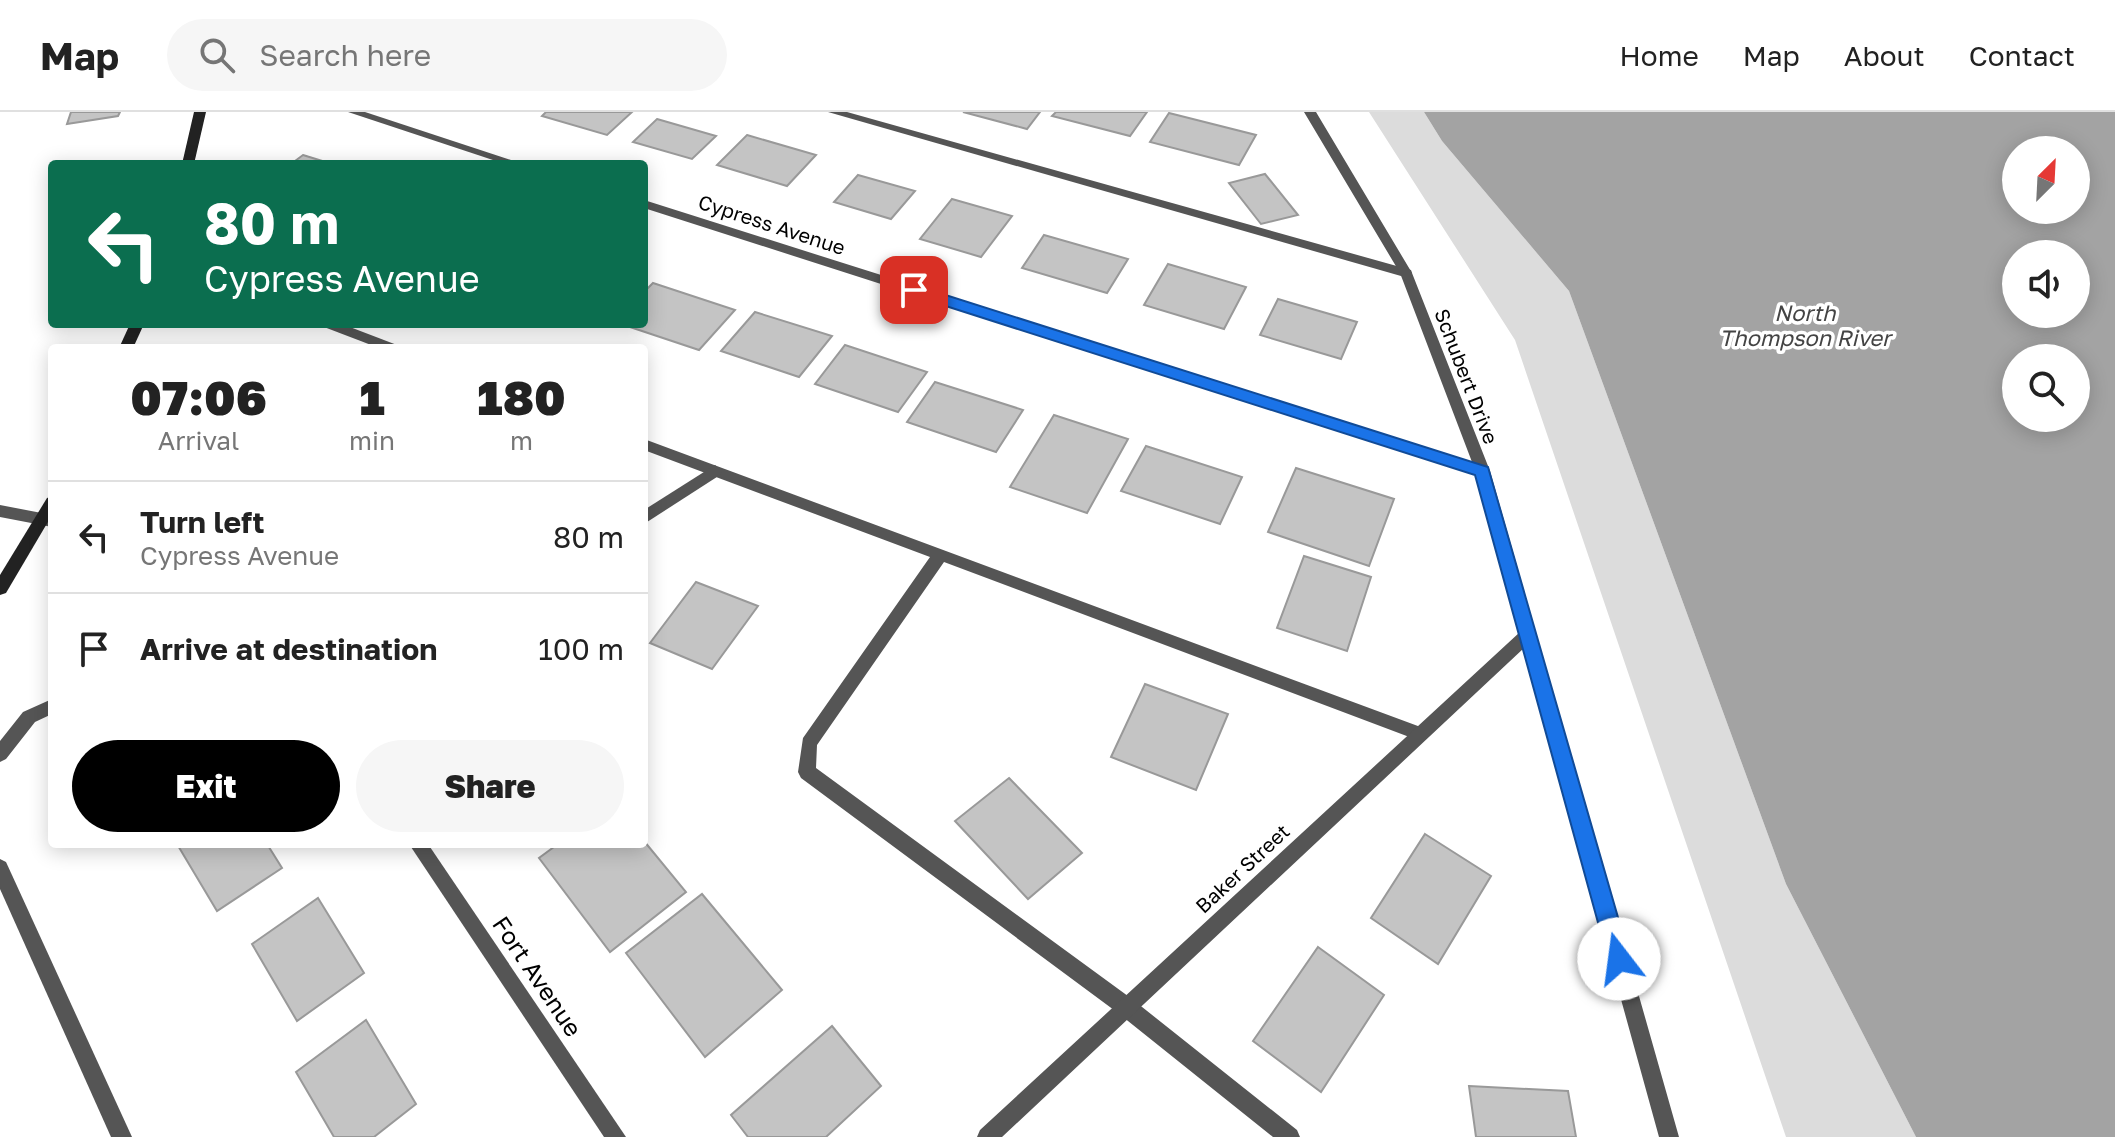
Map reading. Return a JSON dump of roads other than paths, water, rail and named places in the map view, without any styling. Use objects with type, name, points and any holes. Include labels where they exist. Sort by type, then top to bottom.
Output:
[{"type":"main road","points":[[189,160],[200,112]]},
{"type":"main road","points":[[0,589],[48,519]]},
{"type":"street","points":[[354,112],[504,160]]},
{"type":"street","points":[[834,112],[1406,273]]},
{"type":"street","name":"Schubert Drive","points":[[1310,112],[1406,273],[1483,471],[1669,1137]]},
{"type":"street","name":"Cypress Avenue","points":[[648,205],[1483,471]]},
{"type":"street","points":[[340,328],[382,344]]},
{"type":"street","points":[[648,446],[1420,734]]},
{"type":"street","points":[[648,515],[715,471]]},
{"type":"street","points":[[0,511],[48,519]]},
{"type":"street","points":[[940,556],[809,743],[807,772],[1125,1006],[1290,1137]]},
{"type":"street","name":"Baker Street","points":[[987,1137],[1529,634]]},
{"type":"street","points":[[0,754],[29,717],[48,708]]},
{"type":"street","name":"Fort Avenue","points":[[421,848],[616,1137]]},
{"type":"street","points":[[0,868],[122,1137]]},
{"type":"water","name":"North Thompson River","points":[[1424,112],[2115,112],[2115,1137],[1916,1137],[1786,884],[1569,291],[1442,141]]}]
